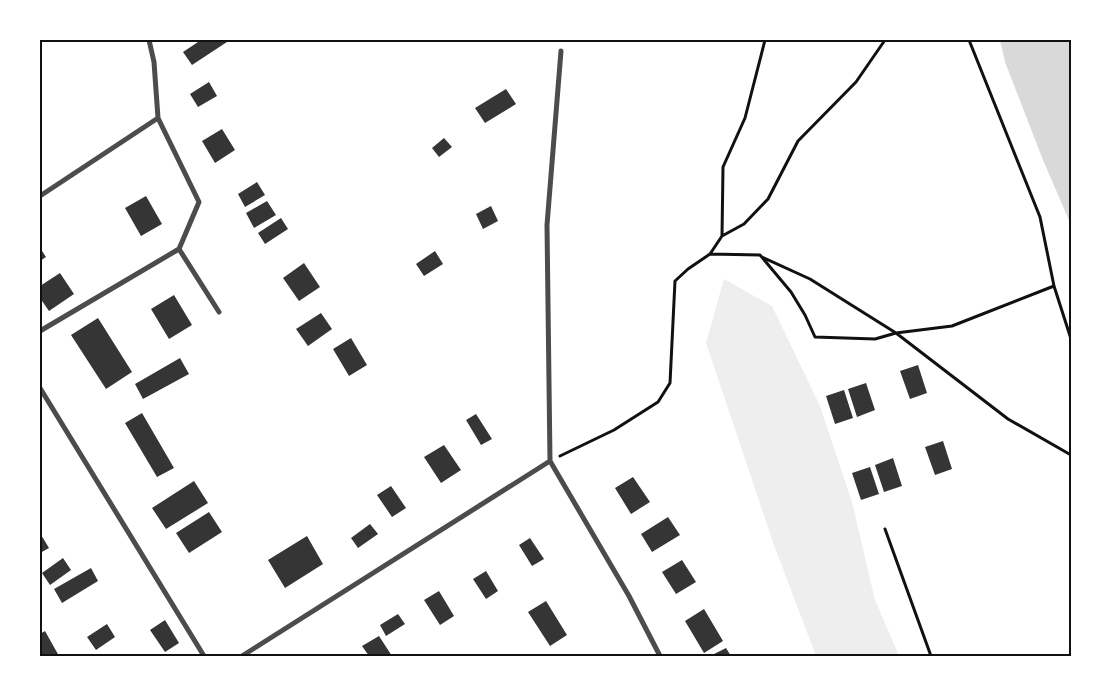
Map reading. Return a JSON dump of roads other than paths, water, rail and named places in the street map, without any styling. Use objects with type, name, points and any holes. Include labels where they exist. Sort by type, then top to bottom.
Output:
[{"type":"street","points":[[40,331],[179,249],[199,202],[158,118],[154,62],[149,40]]},
{"type":"street","points":[[561,51],[547,225],[550,461],[629,596],[660,656]]},
{"type":"street","points":[[40,196],[158,118]]},
{"type":"street","points":[[179,249],[219,312]]},
{"type":"street","points":[[40,388],[204,656]]},
{"type":"street","points":[[242,656],[550,461]]}]
